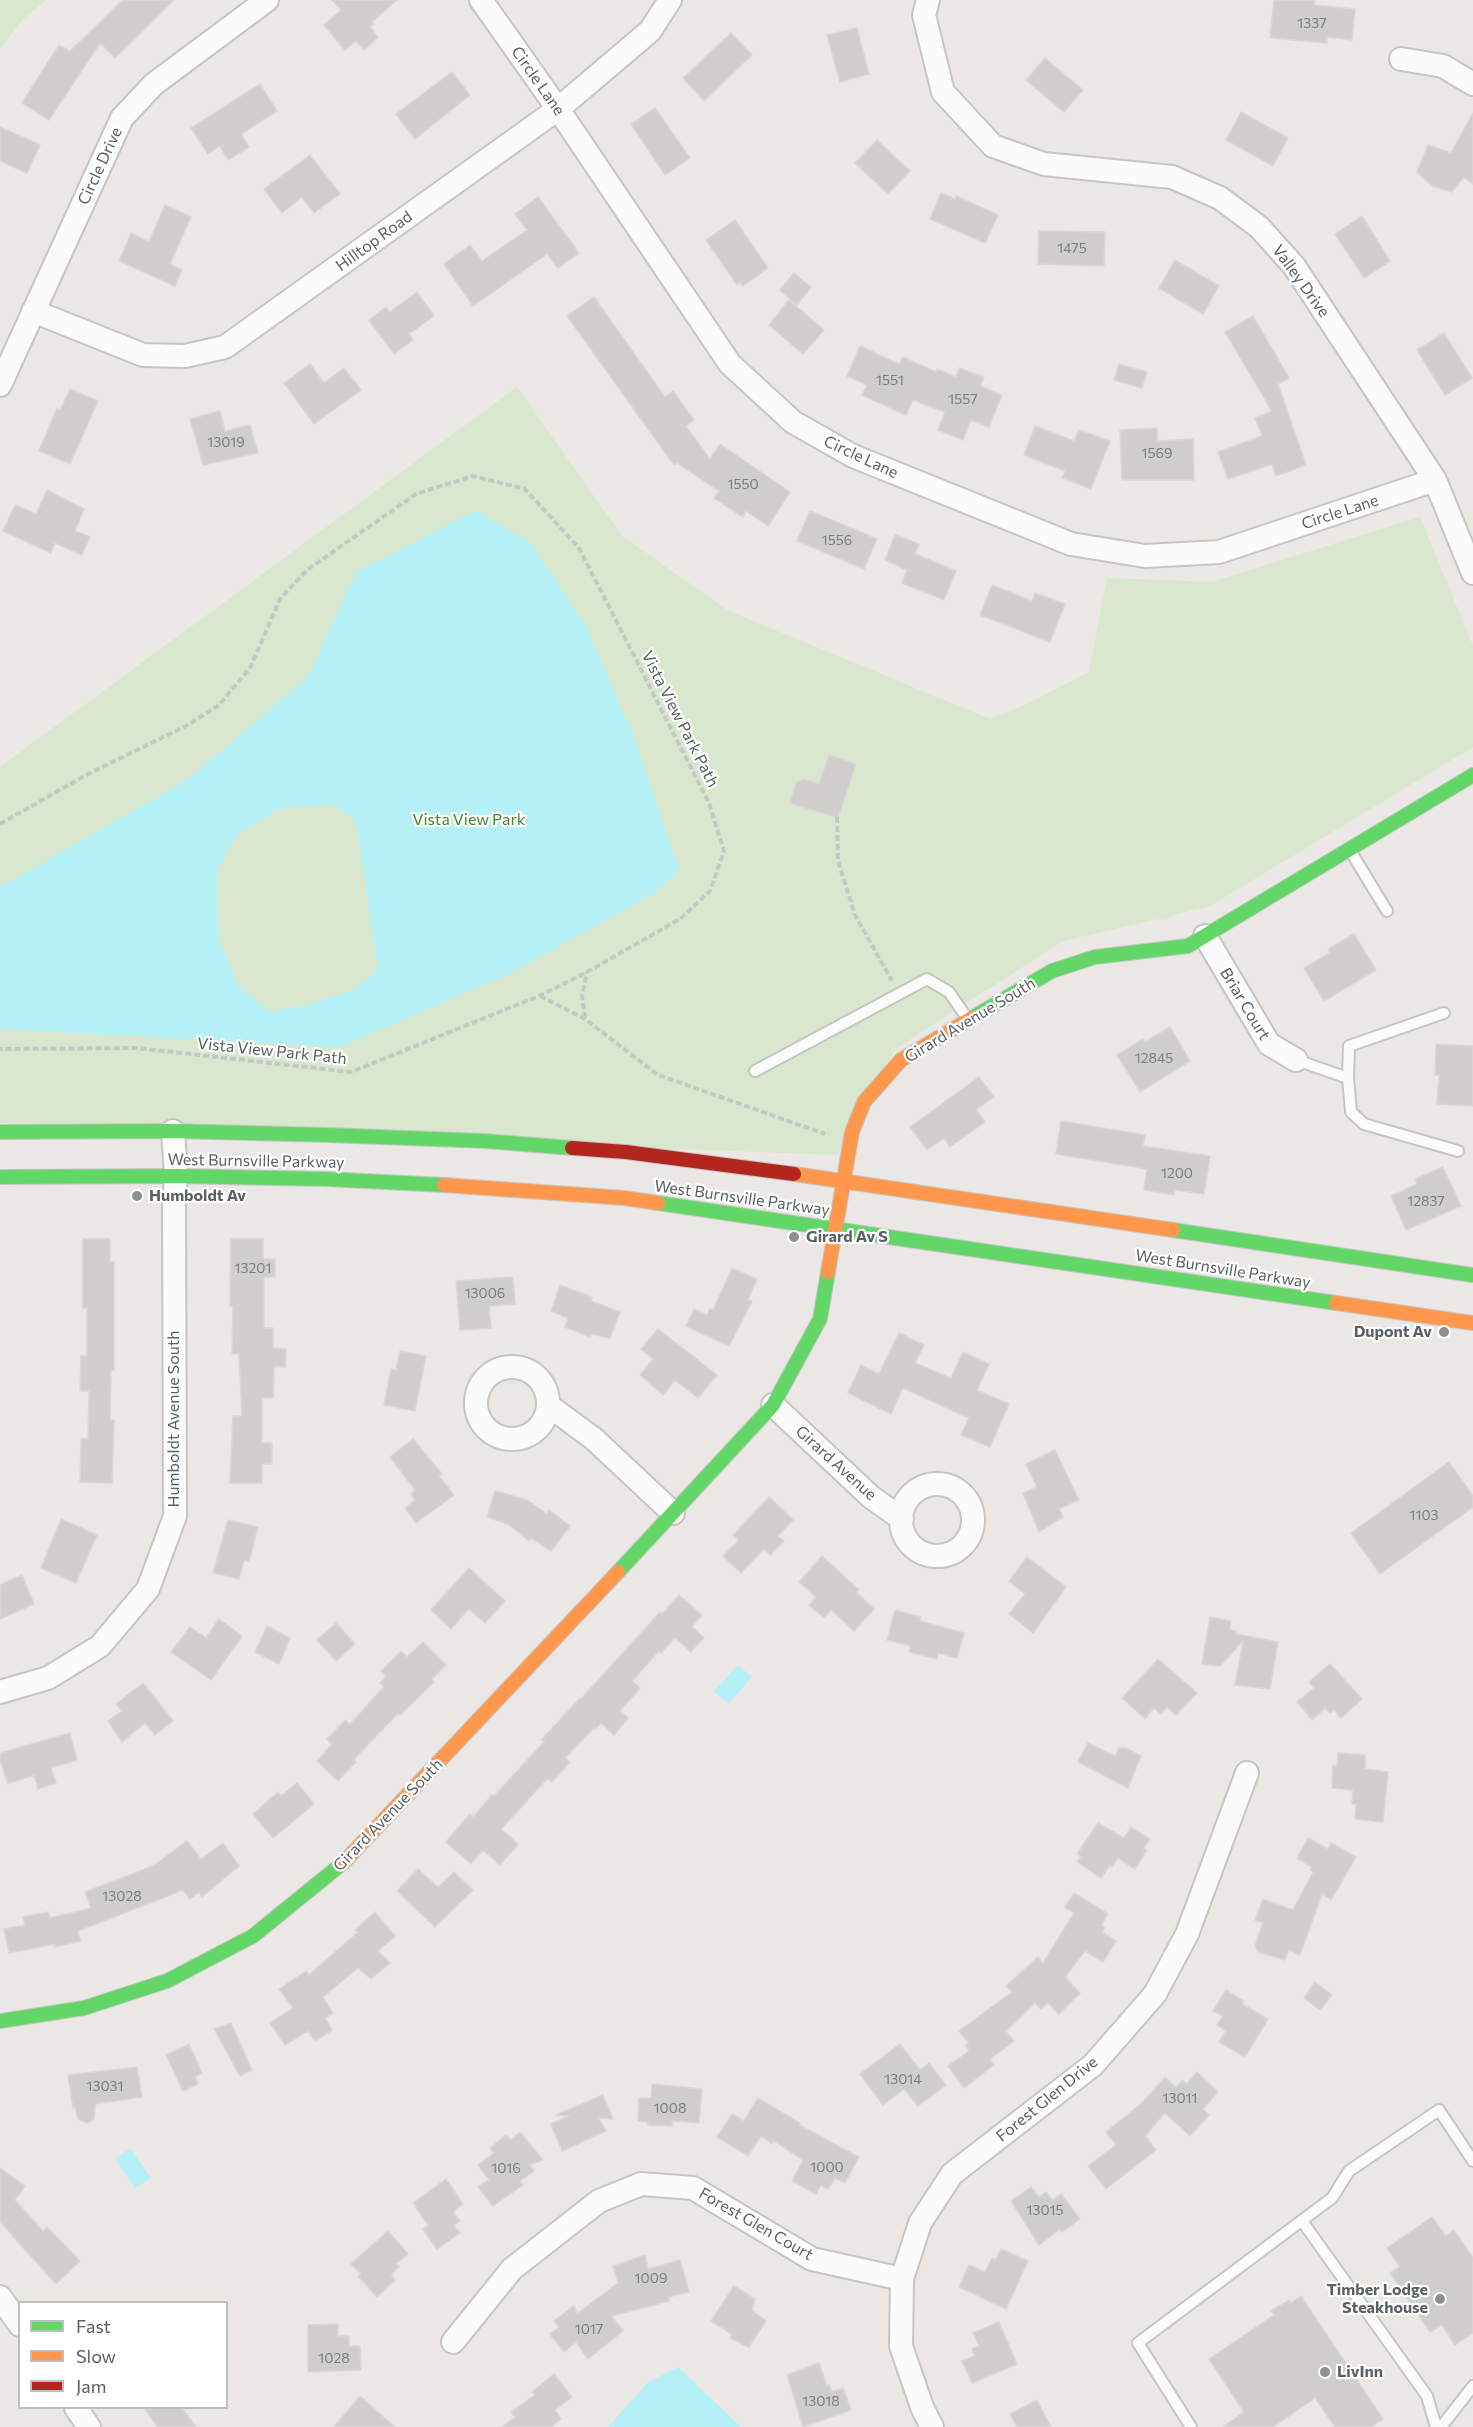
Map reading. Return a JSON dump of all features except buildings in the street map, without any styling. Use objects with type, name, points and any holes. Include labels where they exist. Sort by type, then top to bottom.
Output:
[{"type":"street","name":"Circle Drive","points":[[0,385],[122,118],[154,84],[267,0]]},
{"type":"street","name":"Circle Lane","points":[[481,0],[558,109],[730,364],[793,422],[853,456],[1071,544],[1145,556],[1219,552],[1435,480]]},
{"type":"street","name":"Hilltop Road","points":[[33,311],[143,355],[185,356],[225,347],[558,109],[650,31],[670,0]]},
{"type":"street","name":"Valley Drive","points":[[928,0],[924,15],[944,92],[993,146],[1044,164],[1172,177],[1220,198],[1259,226],[1294,266],[1435,480],[1473,573]]},
{"type":"street","points":[[1401,59],[1443,66],[1473,84]]},
{"type":"street","name":"Girard Avenue South","points":[[0,2021],[84,2008],[167,1981],[253,1936],[351,1857],[673,1514],[773,1405],[820,1319],[852,1132],[864,1102],[901,1060],[1053,971],[1095,957],[1188,946],[1473,775]]},
{"type":"street","name":"Briar Court","points":[[1205,936],[1269,1044],[1296,1060]]},
{"type":"street","name":"West Burnsville Parkway","points":[[0,1132],[173,1131],[485,1141],[626,1152],[844,1181],[1473,1275]]},
{"type":"street","name":"Humboldt Avenue South","points":[[0,1692],[48,1678],[100,1646],[148,1589],[175,1516],[174,1203],[176,1176],[173,1131]]},
{"type":"street","name":"West Burnsville Parkway","points":[[0,1177],[176,1176],[324,1179],[487,1187],[624,1198],[1473,1323]]},
{"type":"street","points":[[548,1405],[594,1439],[673,1514]]},
{"type":"street","name":"Girard Avenue","points":[[773,1405],[871,1497],[902,1519]]},
{"type":"street","name":"Forest Glen Drive","points":[[932,2427],[922,2407],[901,2346],[902,2280],[920,2223],[952,2174],[1093,2065],[1155,1994],[1186,1934],[1247,1773]]},
{"type":"street","name":"Forest Glen Court","points":[[453,2342],[512,2269],[599,2202],[641,2184],[693,2188],[812,2259],[902,2280]]},
{"type":"street","points":[[0,2297],[18,2322]]},
{"type":"street","points":[[77,2409],[89,2427]]},
{"type":"lane","points":[[1349,849],[1387,911]]},
{"type":"lane","points":[[755,1071],[927,980],[949,992],[969,1020]]},
{"type":"lane","points":[[1444,1013],[1349,1046],[1348,1078],[1351,1112],[1364,1124],[1458,1151]]},
{"type":"lane","points":[[1296,1060],[1348,1078]]},
{"type":"lane","points":[[1191,2427],[1138,2343],[1332,2198],[1349,2171],[1439,2110],[1473,2161]]},
{"type":"lane","points":[[1302,2220],[1426,2396],[1436,2427]]},
{"type":"lane","points":[[1441,2427],[1473,2386]]},
{"type":"path","name":"Vista View Park Path","points":[[0,824],[86,775],[186,726],[219,705],[250,668],[280,598],[307,570],[416,494],[473,476],[525,489],[579,548],[709,803],[724,851],[710,891],[680,920],[539,996],[351,1072],[137,1048],[0,1049]]},
{"type":"path","points":[[837,817],[838,861],[855,915],[899,994]]},
{"type":"path","points":[[585,1019],[582,996],[587,972]]},
{"type":"path","points":[[539,996],[585,1019],[658,1075],[824,1133],[826,1140]]},
{"type":"green space","points":[[0,0],[46,0],[22,20],[0,49]]},
{"type":"green space","name":"Vista View Park","points":[[517,387],[622,536],[729,611],[990,719],[1025,705],[1089,672],[1107,578],[1212,582],[1420,517],[1473,646],[1473,747],[1210,906],[1173,915],[1165,920],[1158,919],[1063,941],[895,1049],[837,1155],[0,1123],[0,767]]},
{"type":"water","points":[[476,510],[531,543],[586,626],[632,732],[679,870],[656,892],[509,974],[340,1047],[0,1029],[0,887],[187,780],[307,678],[356,572]],"holes":[[[333,804],[356,822],[378,969],[355,989],[311,1004],[270,1012],[238,986],[218,936],[217,871],[236,836],[278,809]]]},
{"type":"water","points":[[738,1665],[752,1677],[728,1704],[714,1691]]},
{"type":"water","points":[[130,2148],[151,2178],[135,2188],[115,2159]]},
{"type":"water","points":[[678,2367],[741,2427],[608,2427],[648,2382]]},
{"type":"traffic: fast","points":[[972,1018],[1052,971],[1095,957],[1188,946],[1473,775]]},
{"type":"traffic: fast","points":[[0,1132],[173,1131],[328,1135],[485,1141],[572,1148]]},
{"type":"traffic: fast","points":[[0,1177],[176,1176],[325,1179],[444,1185]]},
{"type":"traffic: fast","points":[[658,1203],[1336,1303]]},
{"type":"traffic: fast","points":[[1173,1230],[1473,1275]]},
{"type":"traffic: fast","points":[[618,1572],[773,1405],[820,1319],[828,1272]]},
{"type":"traffic: fast","points":[[0,2021],[84,2008],[167,1981],[253,1936],[344,1862]]},
{"type":"traffic: slow","points":[[828,1272],[852,1132],[864,1102],[901,1060],[972,1018]]},
{"type":"traffic: slow","points":[[794,1174],[1173,1230]]},
{"type":"traffic: slow","points":[[444,1185],[624,1198],[658,1203]]},
{"type":"traffic: slow","points":[[1336,1303],[1473,1323]]},
{"type":"traffic: slow","points":[[344,1862],[618,1572]]},
{"type":"traffic: jam","points":[[572,1148],[626,1152],[794,1174]]},
{"type":"place","name":"Humboldt Av","points":[[137,1196]]},
{"type":"place","name":"Girard Av S","points":[[794,1237]]},
{"type":"place","name":"Dupont Av","points":[[1444,1332]]},
{"type":"place","name":"Timber Lodge Steakhouse","points":[[1440,2299]]},
{"type":"place","name":"LivInn","points":[[1325,2372]]}]
